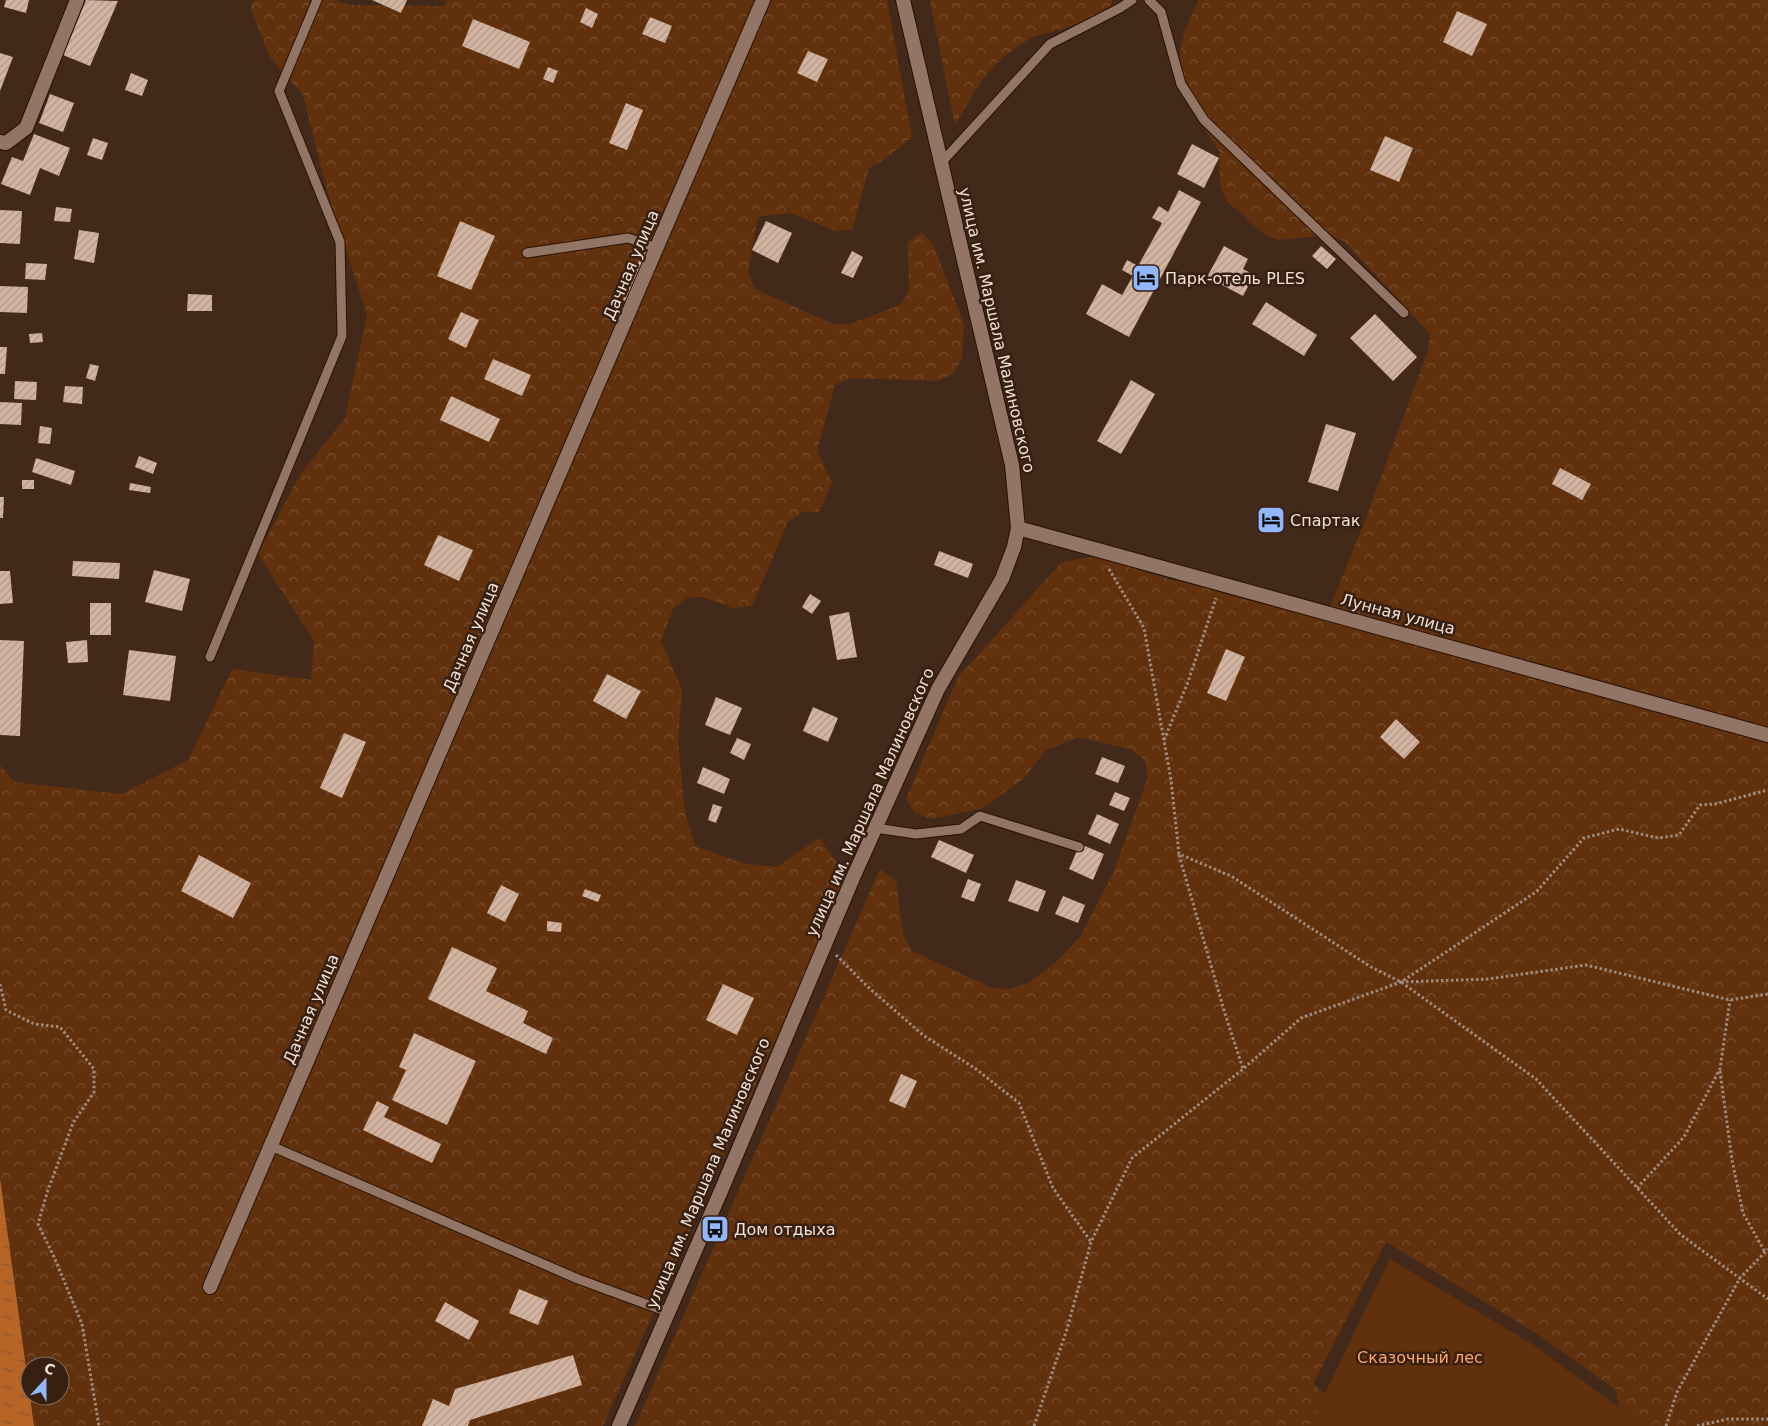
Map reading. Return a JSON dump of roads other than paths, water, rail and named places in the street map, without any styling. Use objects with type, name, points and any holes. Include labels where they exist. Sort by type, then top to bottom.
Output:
[{"type":"street","points":[[0,142],[6,143],[26,128],[77,0]]},
{"type":"street","name":"Дачная улица","points":[[210,1287],[763,0]]},
{"type":"street","name":"улица им. Маршала Малиновского","points":[[619,1426],[875,828],[938,689],[1002,579],[1014,547],[1018,528],[1012,465],[903,0]]},
{"type":"street","name":"Лунная улица","points":[[1018,528],[1768,735]]},
{"type":"lane","points":[[210,657],[342,336],[340,242],[279,91],[316,0]]},
{"type":"lane","points":[[941,163],[1050,44],[1132,0]]},
{"type":"lane","points":[[1149,0],[1161,12],[1182,84],[1204,120],[1404,313]]},
{"type":"lane","points":[[527,253],[628,238],[657,248]]},
{"type":"lane","points":[[875,828],[916,834],[961,829],[980,816],[1079,847]]},
{"type":"lane","points":[[271,1146],[578,1279],[668,1312]]},
{"type":"water","points":[[0,1178],[24,1356],[20,1356],[20,1406],[31,1406],[34,1426],[0,1426]]},
{"type":"place","name":"Парк-отель PLES","points":[[1146,278]]},
{"type":"place","name":"Спартак","points":[[1271,520]]},
{"type":"place","name":"Дом отдыха","points":[[715,1229]]},
{"type":"park label","name":"Сказочный лес","points":[[1420,1357]]}]
